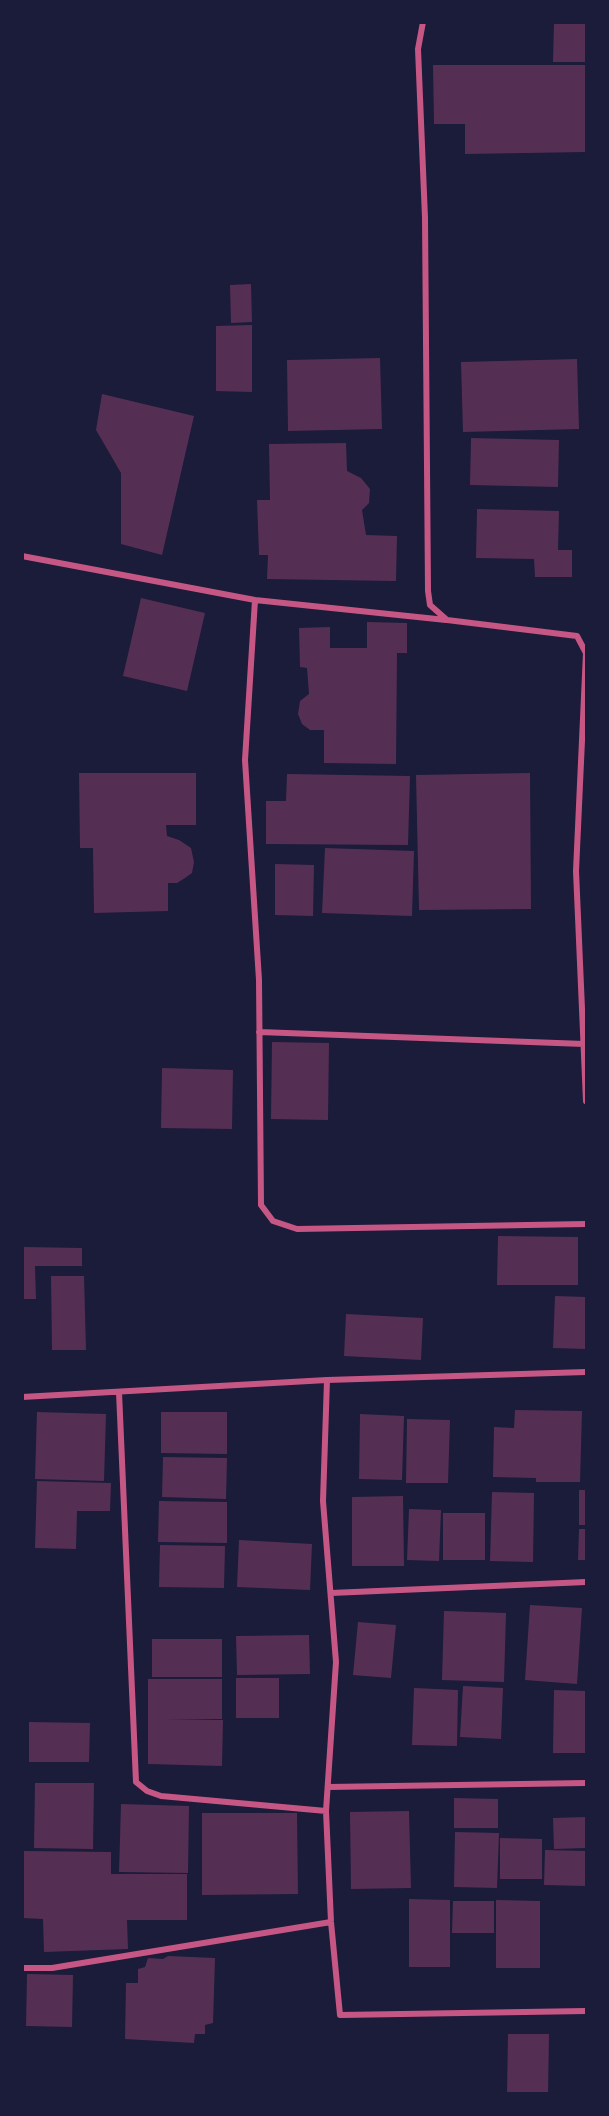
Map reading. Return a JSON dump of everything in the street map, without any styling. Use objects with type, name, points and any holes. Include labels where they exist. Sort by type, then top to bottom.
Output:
[{"type":"street","points":[[423,22],[418,49],[425,218],[428,591],[430,605],[447,620]]},
{"type":"street","points":[[22,556],[255,600],[578,636],[586,653],[576,871],[586,1101]]},
{"type":"street","points":[[255,600],[245,760],[259,980],[261,1205],[273,1221],[297,1229],[586,1224]]},
{"type":"street","points":[[259,1032],[584,1044]]},
{"type":"street","points":[[22,1397],[327,1380],[586,1372]]},
{"type":"street","points":[[327,1380],[323,1501],[336,1662],[326,1811],[331,1922],[340,2015],[586,2010]]},
{"type":"street","points":[[120,1392],[136,1782],[147,1791],[161,1796],[326,1811]]},
{"type":"street","points":[[331,1593],[586,1582]]},
{"type":"street","points":[[328,1786],[586,1783]]},
{"type":"street","points":[[22,1968],[52,1968],[331,1922]]},
{"type":"building","points":[[554,22],[586,22],[586,62],[553,62]]},
{"type":"building","points":[[433,65],[585,65],[586,152],[465,154],[465,124],[434,124]]},
{"type":"building","points":[[251,284],[252,322],[231,323],[230,285]]},
{"type":"building","points":[[252,325],[252,392],[216,391],[216,326]]},
{"type":"building","points":[[380,358],[382,429],[288,431],[287,360]]},
{"type":"building","points":[[577,359],[579,429],[463,432],[461,362]]},
{"type":"building","points":[[102,394],[194,416],[162,555],[121,544],[121,473],[96,430]]},
{"type":"building","points":[[471,438],[559,440],[558,487],[470,485]]},
{"type":"building","points":[[346,443],[347,471],[361,478],[370,489],[369,503],[362,510],[366,535],[397,536],[396,581],[267,579],[268,555],[259,555],[257,500],[270,500],[269,444]]},
{"type":"building","points":[[477,509],[559,511],[558,550],[572,550],[572,577],[535,577],[534,559],[476,558]]},
{"type":"building","points":[[141,598],[205,613],[187,691],[123,676]]},
{"type":"building","points":[[367,622],[407,623],[407,653],[397,653],[396,764],[324,763],[324,730],[310,730],[302,724],[298,714],[300,701],[309,694],[307,668],[300,667],[299,628],[330,627],[330,648],[367,648]]},
{"type":"building","points":[[79,773],[196,773],[196,825],[166,825],[167,836],[191,848],[194,862],[192,873],[177,883],[168,883],[168,911],[94,913],[93,848],[80,848]]},
{"type":"building","points":[[530,773],[531,909],[419,910],[416,775]]},
{"type":"building","points":[[287,774],[410,776],[408,845],[266,844],[266,801],[286,801]]},
{"type":"building","points":[[325,848],[414,851],[412,916],[322,913]]},
{"type":"building","points":[[275,864],[314,865],[313,916],[275,915]]},
{"type":"building","points":[[272,1042],[329,1043],[328,1120],[271,1119]]},
{"type":"building","points":[[162,1068],[233,1070],[232,1129],[161,1128]]},
{"type":"building","points":[[498,1236],[578,1237],[578,1285],[497,1285]]},
{"type":"building","points":[[22,1247],[82,1248],[82,1266],[35,1266],[36,1299],[22,1299]]},
{"type":"building","points":[[51,1276],[84,1276],[86,1350],[52,1350]]},
{"type":"building","points":[[555,1296],[586,1297],[586,1349],[553,1348]]},
{"type":"building","points":[[346,1314],[423,1318],[421,1360],[344,1356]]},
{"type":"building","points":[[515,1410],[582,1411],[580,1482],[536,1482],[536,1478],[493,1477],[494,1427],[514,1428]]},
{"type":"building","points":[[37,1412],[106,1414],[104,1481],[35,1479]]},
{"type":"building","points":[[161,1412],[227,1412],[227,1454],[161,1453]]},
{"type":"building","points":[[360,1414],[404,1416],[402,1480],[359,1479]]},
{"type":"building","points":[[407,1419],[450,1420],[448,1483],[406,1483]]},
{"type":"building","points":[[163,1457],[227,1458],[226,1499],[162,1497]]},
{"type":"building","points":[[37,1481],[111,1483],[110,1511],[77,1511],[76,1549],[35,1548]]},
{"type":"building","points":[[579,1490],[586,1490],[586,1525],[579,1525]]},
{"type":"building","points":[[492,1492],[534,1493],[533,1562],[490,1561]]},
{"type":"building","points":[[403,1496],[404,1566],[352,1566],[352,1497]]},
{"type":"building","points":[[159,1501],[227,1502],[227,1543],[158,1542]]},
{"type":"building","points":[[409,1509],[441,1510],[439,1561],[407,1560]]},
{"type":"building","points":[[443,1513],[485,1513],[485,1560],[443,1560]]},
{"type":"building","points":[[579,1529],[586,1529],[586,1560],[578,1560]]},
{"type":"building","points":[[239,1540],[312,1544],[310,1590],[237,1587]]},
{"type":"building","points":[[160,1545],[225,1546],[224,1588],[159,1587]]},
{"type":"building","points":[[530,1605],[582,1608],[577,1684],[525,1680]]},
{"type":"building","points":[[444,1611],[506,1613],[504,1682],[442,1680]]},
{"type":"building","points":[[358,1622],[396,1625],[391,1678],[353,1675]]},
{"type":"building","points":[[309,1635],[310,1674],[237,1675],[236,1636]]},
{"type":"building","points":[[152,1639],[222,1639],[222,1677],[152,1677]]},
{"type":"building","points":[[236,1678],[279,1678],[279,1718],[236,1718]]},
{"type":"building","points":[[148,1679],[222,1679],[222,1719],[167,1720],[223,1720],[222,1766],[148,1764]]},
{"type":"building","points":[[463,1686],[503,1688],[501,1739],[460,1737]]},
{"type":"building","points":[[414,1688],[458,1690],[457,1746],[412,1745]]},
{"type":"building","points":[[554,1690],[586,1691],[586,1753],[553,1753]]},
{"type":"building","points":[[29,1722],[90,1723],[89,1762],[29,1762]]},
{"type":"building","points":[[35,1783],[94,1783],[93,1849],[34,1848]]},
{"type":"building","points":[[454,1798],[498,1799],[498,1828],[454,1828]]},
{"type":"building","points":[[121,1804],[189,1806],[188,1873],[119,1872]]},
{"type":"building","points":[[409,1811],[411,1888],[351,1889],[350,1812]]},
{"type":"building","points":[[202,1813],[297,1813],[298,1894],[202,1895]]},
{"type":"building","points":[[586,1817],[586,1848],[554,1849],[553,1818]]},
{"type":"building","points":[[455,1832],[499,1833],[497,1888],[454,1887]]},
{"type":"building","points":[[500,1838],[542,1839],[542,1879],[500,1879]]},
{"type":"building","points":[[545,1850],[586,1851],[586,1886],[544,1885]]},
{"type":"building","points":[[23,1851],[111,1852],[111,1874],[187,1874],[187,1920],[127,1920],[128,1949],[44,1952],[43,1919],[22,1918]]},
{"type":"building","points":[[409,1899],[450,1900],[450,1967],[409,1967]]},
{"type":"building","points":[[496,1900],[540,1901],[540,1968],[496,1968]]},
{"type":"building","points":[[453,1901],[494,1901],[494,1933],[452,1933]]},
{"type":"building","points":[[168,1956],[215,1958],[213,2023],[205,2025],[205,2034],[195,2034],[194,2043],[125,2039],[126,1983],[138,1983],[138,1969],[145,1967],[148,1958],[163,1959]]},
{"type":"building","points":[[27,1974],[73,1975],[72,2027],[26,2026]]},
{"type":"building","points":[[508,2034],[549,2034],[548,2094],[507,2094]]}]
